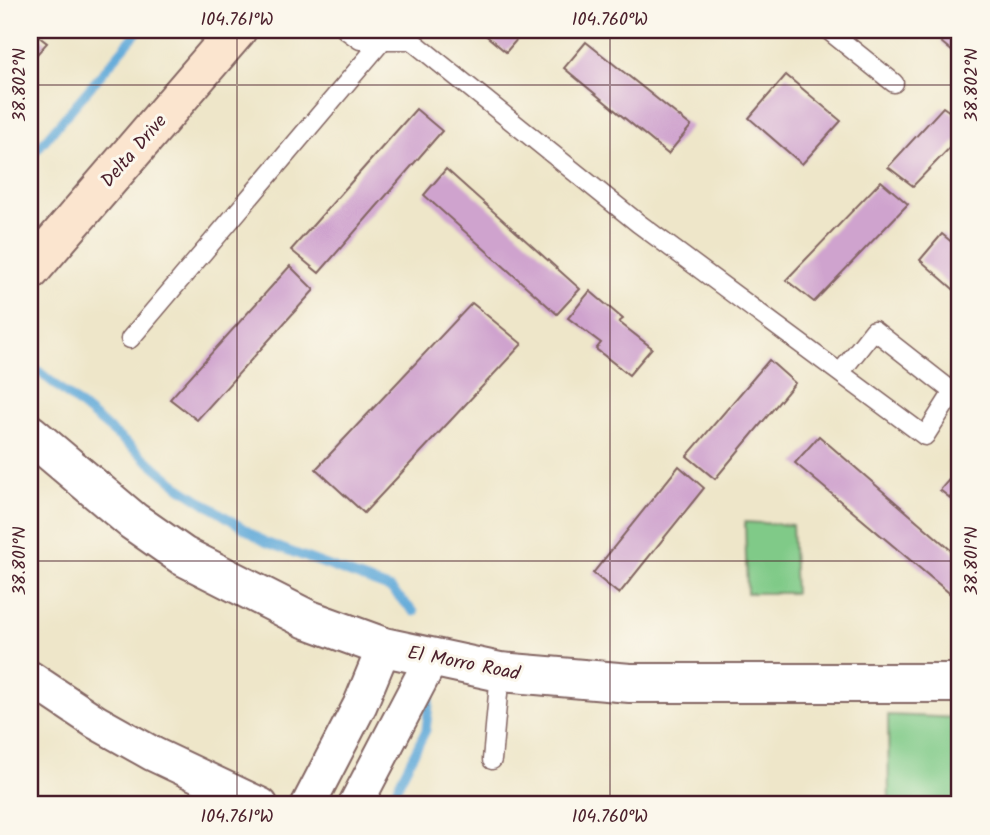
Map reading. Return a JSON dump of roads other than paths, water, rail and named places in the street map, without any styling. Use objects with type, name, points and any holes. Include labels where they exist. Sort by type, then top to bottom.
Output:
[{"type":"main road","name":"Delta Drive","points":[[30,271],[237,30]]},
{"type":"street","name":"El Morro Road","points":[[30,434],[133,521],[183,555],[307,619],[384,647],[499,672],[630,683],[960,684]]},
{"type":"street","points":[[308,805],[360,705],[384,647]]},
{"type":"street","points":[[355,805],[432,659]]},
{"type":"street","points":[[30,678],[96,722],[153,754],[261,805]]},
{"type":"lane","points":[[346,30],[360,40],[388,35],[411,40],[638,223],[840,373],[925,436],[953,392],[874,330],[840,373]]},
{"type":"lane","points":[[828,30],[894,83]]},
{"type":"lane","points":[[130,339],[388,35]]},
{"type":"lane","points":[[492,761],[499,672]]},
{"type":"waterway","points":[[30,158],[139,30]]},
{"type":"waterway","points":[[30,364],[181,488],[265,542],[391,589],[414,612]]},
{"type":"waterway","points":[[388,805],[426,730],[430,697]]}]
